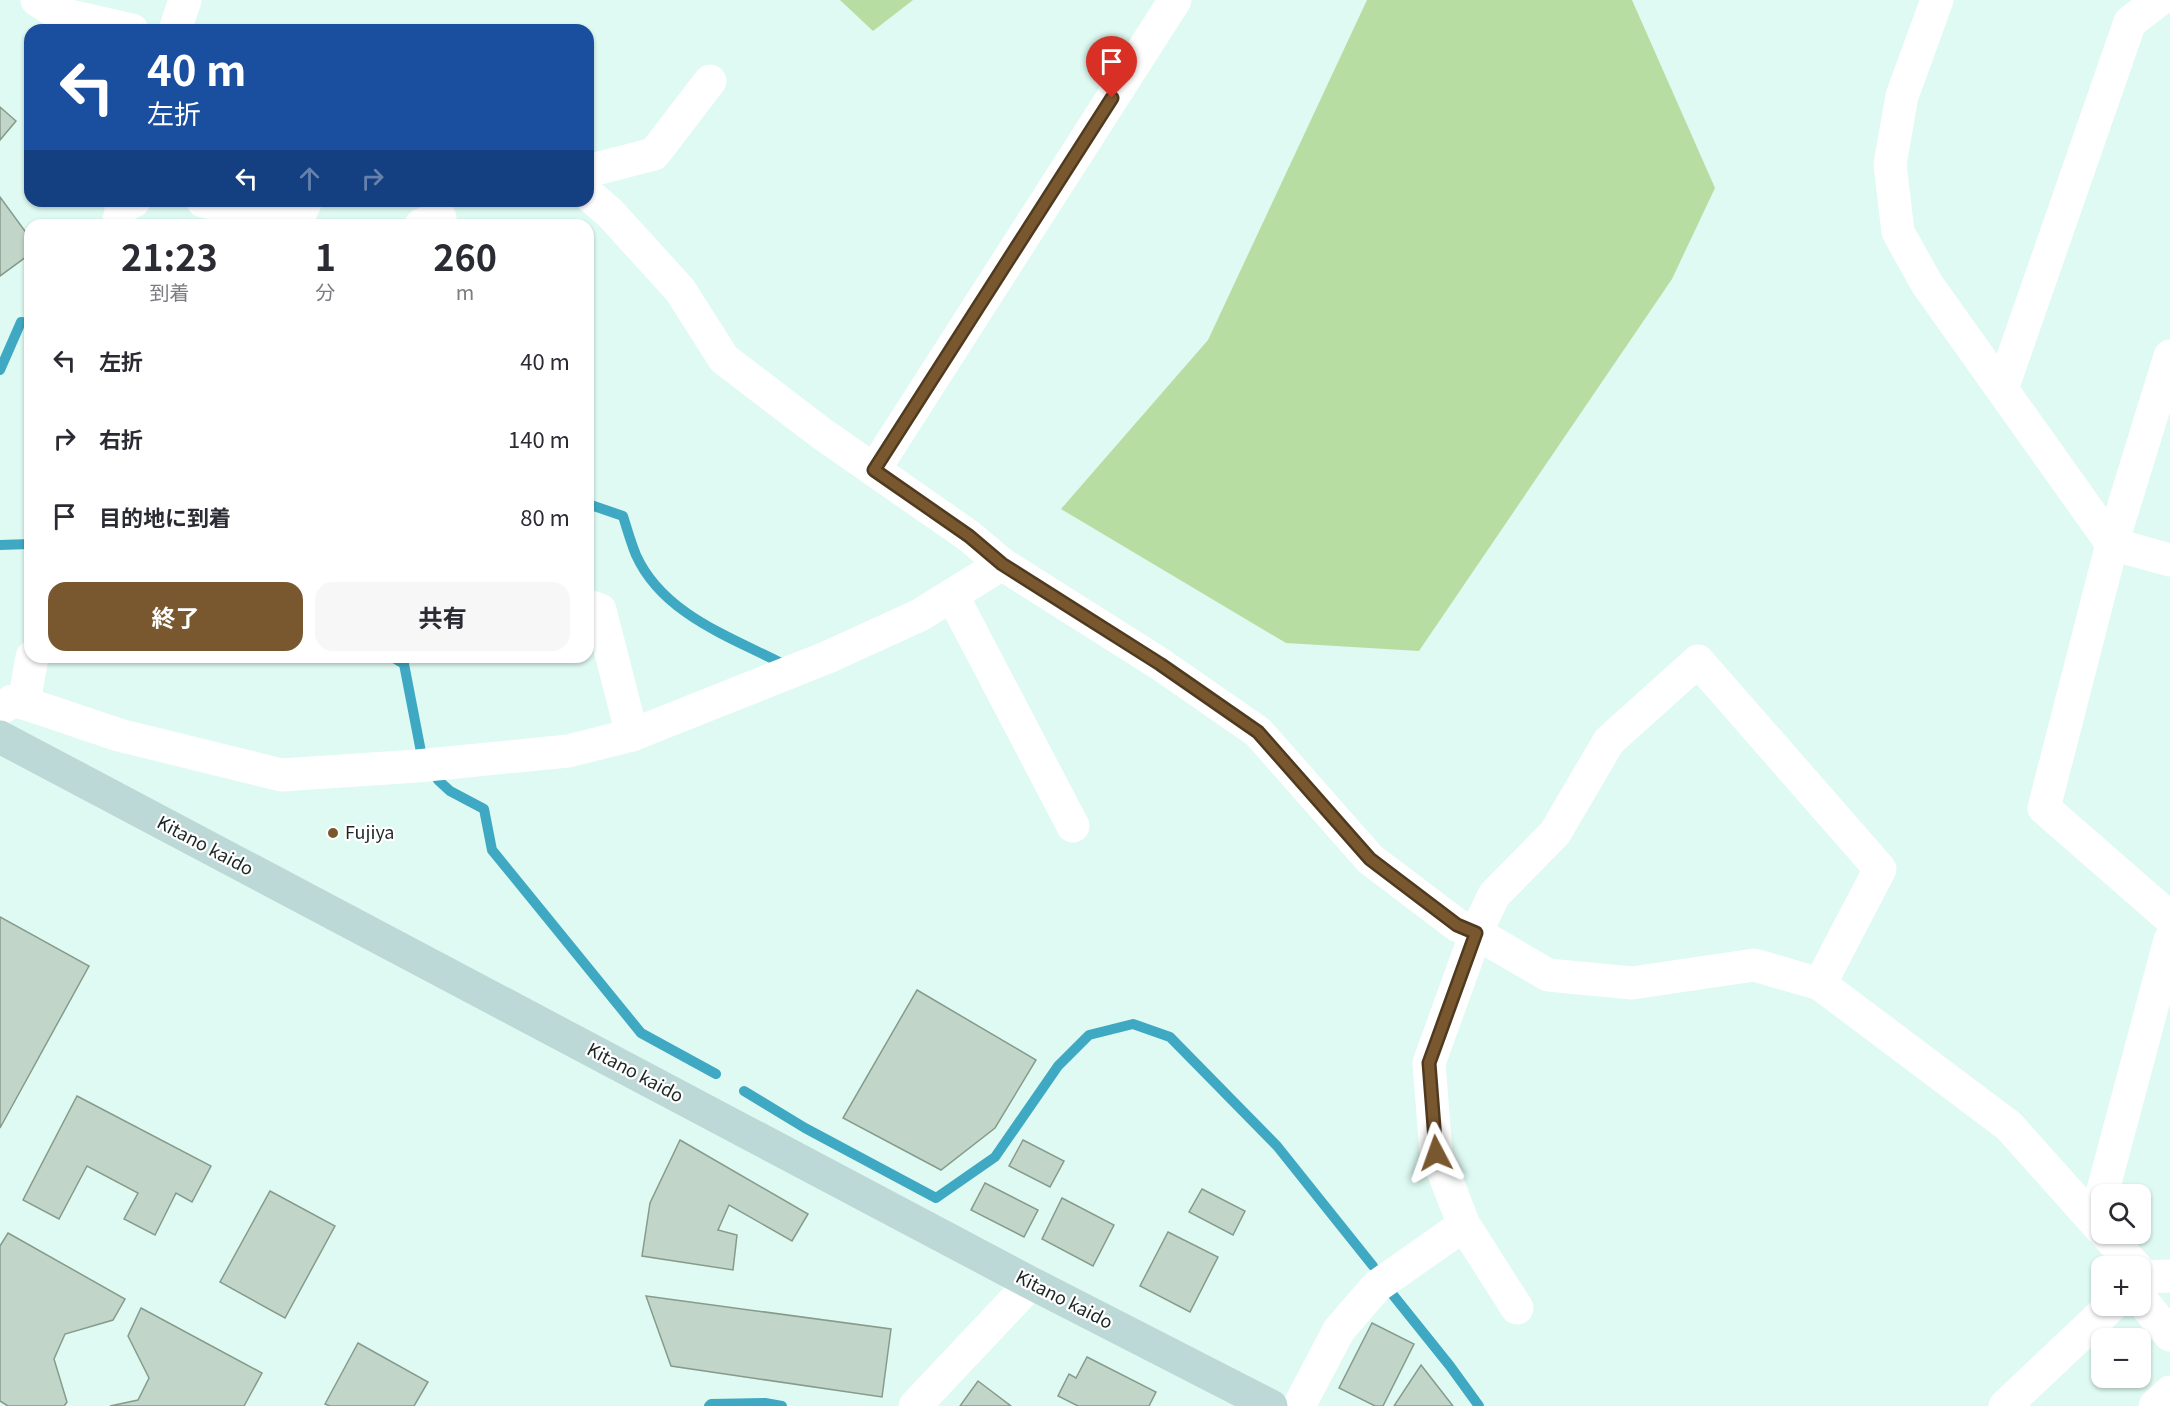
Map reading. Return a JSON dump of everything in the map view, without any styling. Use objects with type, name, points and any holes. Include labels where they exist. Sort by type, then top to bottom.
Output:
[{"type":"main road","name":"Kitano kaido","points":[[0,737],[1031,1283],[1271,1406]]},
{"type":"street","points":[[37,0],[57,13],[103,24]]},
{"type":"street","points":[[177,24],[185,0]]},
{"type":"street","points":[[874,470],[1175,0]]},
{"type":"street","points":[[1937,0],[1902,96],[1890,164],[1898,232],[1927,284],[2112,544],[2170,560]]},
{"type":"street","points":[[2002,389],[2130,22],[2159,0]]},
{"type":"street","points":[[594,169],[654,154],[710,81]]},
{"type":"street","points":[[594,199],[610,213],[680,290],[724,359],[821,433],[969,536],[1002,564],[1160,664],[1258,732],[1370,859],[1457,925],[1476,933],[1548,975],[1632,983],[1754,965],[1820,984],[2009,1126],[2091,1205]]},
{"type":"street","points":[[242,207],[301,216]]},
{"type":"street","points":[[2170,356],[2112,544],[2044,808],[2170,918]]},
{"type":"street","points":[[30,663],[12,706],[119,735],[281,774],[417,766],[568,751],[632,735],[828,657],[920,615],[1002,564]]},
{"type":"street","points":[[952,595],[1073,826]]},
{"type":"street","points":[[594,608],[600,610],[632,735]]},
{"type":"street","points":[[1517,1308],[1464,1225],[1436,1153],[1429,1063],[1476,933],[1494,895],[1555,833],[1609,741],[1698,661],[1880,869],[1820,984]]},
{"type":"street","points":[[2109,1184],[2170,940]]},
{"type":"street","points":[[1299,1406],[1339,1330],[1377,1286],[1464,1225]]},
{"type":"street","points":[[915,1406],[1031,1283]]},
{"type":"street","points":[[2151,1292],[2170,1335]]},
{"type":"street","points":[[2006,1406],[2100,1316]]},
{"type":"street","points":[[2155,1406],[2170,1392]]},
{"type":"green space","points":[[840,0],[913,0],[873,31]]},
{"type":"green space","points":[[1367,0],[1632,0],[1715,188],[1672,279],[1419,651],[1286,643],[1061,509],[1208,340]]},
{"type":"building","points":[[0,107],[16,121],[0,140]]},
{"type":"building","points":[[0,197],[24,230],[24,258],[0,276]]},
{"type":"building","points":[[0,917],[89,966],[0,1128]]},
{"type":"building","points":[[917,990],[1036,1060],[995,1128],[941,1170],[843,1118]]},
{"type":"building","points":[[77,1096],[211,1166],[192,1202],[176,1193],[155,1235],[124,1219],[138,1193],[87,1166],[59,1219],[23,1200]]},
{"type":"building","points":[[680,1140],[808,1214],[792,1241],[729,1205],[718,1230],[737,1235],[733,1270],[642,1256],[650,1203]]},
{"type":"building","points":[[1023,1140],[1064,1161],[1050,1187],[1009,1166]]},
{"type":"building","points":[[985,1183],[1038,1210],[1024,1237],[971,1210]]},
{"type":"building","points":[[1202,1189],[1245,1211],[1233,1235],[1189,1212]]},
{"type":"building","points":[[270,1191],[335,1226],[285,1318],[220,1282]]},
{"type":"building","points":[[1062,1198],[1114,1225],[1093,1266],[1042,1239]]},
{"type":"building","points":[[1168,1232],[1218,1257],[1190,1312],[1140,1286]]},
{"type":"building","points":[[8,1233],[125,1299],[113,1320],[65,1334],[54,1359],[67,1402],[64,1406],[8,1406],[0,1401],[0,1246]]},
{"type":"building","points":[[646,1296],[891,1329],[882,1397],[671,1366]]},
{"type":"building","points":[[141,1308],[262,1373],[244,1406],[110,1406],[138,1400],[149,1378],[128,1336]]},
{"type":"building","points":[[1372,1323],[1414,1344],[1383,1406],[1375,1406],[1339,1388]]},
{"type":"building","points":[[358,1343],[428,1382],[414,1406],[330,1406],[325,1404]]},
{"type":"building","points":[[1087,1357],[1156,1392],[1149,1406],[1078,1406],[1058,1396],[1069,1374],[1076,1378]]},
{"type":"building","points":[[1421,1365],[1453,1406],[1394,1406]]},
{"type":"building","points":[[978,1381],[1011,1406],[960,1406]]},
{"type":"waterway","points":[[0,370],[21,322],[24,322]]},
{"type":"waterway","points":[[594,506],[623,516],[636,555],[648,575],[662,593],[679,608],[698,621],[781,663]]},
{"type":"waterway","points":[[0,545],[24,544]]},
{"type":"waterway","points":[[402,663],[422,757]]},
{"type":"waterway","points":[[438,780],[450,791],[484,809],[492,850],[641,1033],[716,1074]]},
{"type":"waterway","points":[[744,1091],[805,1128],[936,1198],[995,1157],[1058,1066],[1089,1035],[1133,1024],[1170,1037],[1277,1146],[1373,1266]]},
{"type":"waterway","points":[[1389,1290],[1479,1406]]},
{"type":"waterway","points":[[709,1406],[711,1404],[765,1403],[782,1406]]},
{"type":"place","name":"Fujiya","points":[[333,833]]},
{"type":"route","points":[[1112,98],[874,470],[969,536],[1002,564],[1160,664],[1258,732],[1370,859],[1457,925],[1476,933],[1429,1063],[1436,1153]]}]
